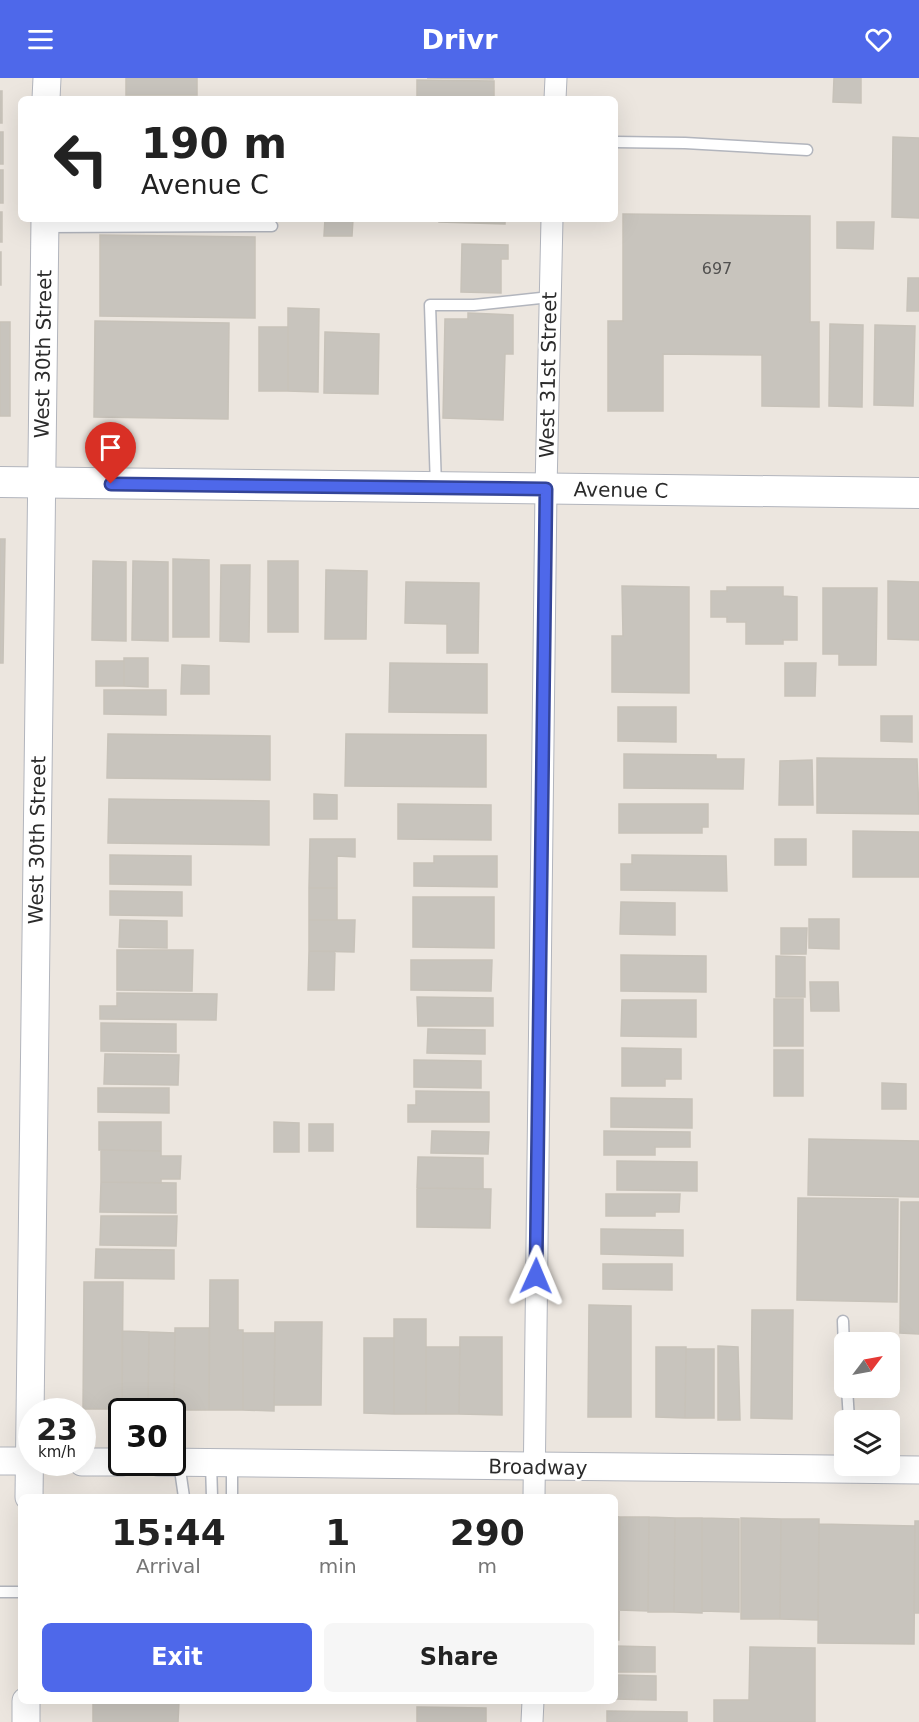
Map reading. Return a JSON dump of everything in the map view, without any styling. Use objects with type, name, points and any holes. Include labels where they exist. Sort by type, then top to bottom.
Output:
[{"type":"main road","name":"Avenue C","points":[[0,482],[919,493]]},
{"type":"street","points":[[46,96],[47,78]]},
{"type":"street","points":[[555,96],[556,78]]},
{"type":"street","name":"West 31st Street","points":[[534,1494],[546,489],[552,222]]},
{"type":"street","name":"West 30th Street","points":[[31,1398],[45,223]]},
{"type":"street","points":[[0,1461],[18,1461]]},
{"type":"street","name":"Broadway","points":[[186,1463],[834,1468]]},
{"type":"street","name":"Broadway","points":[[900,1469],[919,1470]]},
{"type":"street","name":"West 30th Street","points":[[29,1494],[30,1476]]},
{"type":"street","points":[[26,1704],[26,1722]]},
{"type":"street","points":[[532,1722],[533,1704]]},
{"type":"lane","points":[[618,142],[685,143],[807,150]]},
{"type":"lane","points":[[45,223],[272,226]]},
{"type":"lane","points":[[436,488],[430,305],[474,305],[550,297]]},
{"type":"lane","points":[[843,1321],[843,1332]]},
{"type":"lane","points":[[213,1494],[221,1463]]},
{"type":"lane","points":[[221,1463],[231,1494]]},
{"type":"lane","points":[[174,1476],[183,1494]]},
{"type":"lane","points":[[0,1592],[18,1592]]},
{"type":"building","points":[[126,78],[197,78],[197,95],[126,95]]},
{"type":"building","points":[[427,78],[493,78],[493,79]]},
{"type":"building","points":[[834,78],[861,78],[861,103],[833,102]]},
{"type":"building","points":[[417,80],[494,81],[494,96],[417,96]]},
{"type":"building","points":[[0,91],[2,91],[2,123],[0,123]]},
{"type":"building","points":[[0,132],[3,132],[3,164],[0,164]]},
{"type":"building","points":[[893,137],[919,138],[919,218],[892,217]]},
{"type":"building","points":[[0,170],[3,170],[3,203],[0,203]]},
{"type":"building","points":[[0,212],[2,212],[2,242],[0,242]]},
{"type":"building","points":[[623,214],[810,216],[810,322],[819,322],[819,407],[762,406],[762,355],[663,354],[663,411],[608,411],[608,321],[623,321]]},
{"type":"building","points":[[325,222],[353,222],[352,236],[324,236]]},
{"type":"building","points":[[439,222],[505,222],[505,224]]},
{"type":"building","points":[[837,222],[874,222],[873,249],[837,248]]},
{"type":"building","points":[[100,235],[255,237],[255,318],[100,316]]},
{"type":"building","points":[[462,244],[508,245],[508,259],[501,259],[501,293],[461,292]]},
{"type":"building","points":[[1,252],[1,285],[0,285]]},
{"type":"building","points":[[908,278],[919,278],[919,311],[907,311]]},
{"type":"building","points":[[288,308],[319,309],[318,392],[288,391]]},
{"type":"building","points":[[468,313],[513,315],[513,354],[505,354],[503,420],[443,418],[445,319],[468,319]]},
{"type":"building","points":[[95,321],[229,323],[228,419],[94,417]]},
{"type":"building","points":[[0,322],[10,322],[10,416],[0,416]]},
{"type":"building","points":[[830,324],[863,325],[862,407],[829,406]]},
{"type":"building","points":[[875,325],[915,326],[913,406],[874,405]]},
{"type":"building","points":[[259,327],[288,327],[288,391],[259,391]]},
{"type":"building","points":[[325,332],[379,334],[378,394],[324,393]]},
{"type":"building","points":[[0,539],[5,539],[3,663],[0,663]]},
{"type":"building","points":[[173,559],[209,560],[209,637],[173,637]]},
{"type":"building","points":[[93,561],[126,562],[126,641],[92,640]]},
{"type":"building","points":[[133,561],[168,562],[168,641],[132,640]]},
{"type":"building","points":[[268,561],[298,561],[298,632],[268,632]]},
{"type":"building","points":[[221,565],[250,565],[249,642],[220,641]]},
{"type":"building","points":[[326,570],[367,571],[366,639],[325,639]]},
{"type":"building","points":[[888,581],[919,582],[919,640],[888,639]]},
{"type":"building","points":[[406,582],[479,583],[478,653],[447,653],[447,624],[405,623]]},
{"type":"building","points":[[622,586],[689,587],[689,693],[612,692],[612,636],[623,636]]},
{"type":"building","points":[[727,587],[783,587],[783,596],[797,597],[797,640],[783,640],[783,644],[746,644],[746,622],[727,622],[727,617],[711,617],[711,591],[727,591]]},
{"type":"building","points":[[823,588],[877,588],[876,665],[839,665],[839,654],[823,654]]},
{"type":"building","points":[[124,658],[148,658],[148,687],[124,686]]},
{"type":"building","points":[[96,661],[124,661],[124,686],[96,686]]},
{"type":"building","points":[[390,663],[487,664],[487,713],[389,712]]},
{"type":"building","points":[[785,663],[816,663],[815,696],[785,696]]},
{"type":"building","points":[[182,665],[209,666],[209,694],[181,694]]},
{"type":"building","points":[[104,690],[166,690],[166,715],[104,714]]},
{"type":"building","points":[[618,707],[676,707],[676,742],[618,741]]},
{"type":"building","points":[[881,716],[912,716],[912,742],[881,741]]},
{"type":"building","points":[[108,734],[270,736],[270,780],[107,778]]},
{"type":"building","points":[[346,734],[486,735],[486,787],[345,786]]},
{"type":"building","points":[[624,754],[716,755],[716,759],[744,759],[743,789],[624,788]]},
{"type":"building","points":[[817,758],[917,759],[919,814],[817,813]]},
{"type":"building","points":[[812,760],[813,805],[779,805],[780,761]]},
{"type":"building","points":[[314,794],[337,795],[337,819],[314,819]]},
{"type":"building","points":[[109,799],[269,801],[269,845],[108,843]]},
{"type":"building","points":[[398,804],[491,805],[491,840],[398,839]]},
{"type":"building","points":[[619,804],[708,804],[708,827],[702,827],[702,833],[619,833]]},
{"type":"building","points":[[853,831],[919,832],[919,877],[853,877]]},
{"type":"building","points":[[310,839],[355,839],[355,857],[337,856],[337,888],[309,888]]},
{"type":"building","points":[[775,839],[806,839],[806,865],[775,865]]},
{"type":"building","points":[[110,855],[191,856],[191,885],[110,884]]},
{"type":"building","points":[[632,855],[726,856],[727,891],[621,890],[621,864],[632,864]]},
{"type":"building","points":[[434,856],[497,856],[497,887],[414,886],[414,863],[434,863]]},
{"type":"building","points":[[309,888],[337,888],[337,920],[309,920]]},
{"type":"building","points":[[110,891],[182,892],[182,916],[110,915]]},
{"type":"building","points":[[413,897],[494,897],[494,948],[413,947]]},
{"type":"building","points":[[621,902],[675,903],[675,935],[620,934]]},
{"type":"building","points":[[809,919],[839,919],[839,949],[809,948]]},
{"type":"building","points":[[120,920],[167,921],[167,948],[119,947]]},
{"type":"building","points":[[309,920],[355,920],[354,952],[309,951]]},
{"type":"building","points":[[781,928],[807,928],[806,954],[781,954]]},
{"type":"building","points":[[117,950],[193,950],[192,991],[117,990]]},
{"type":"building","points":[[309,951],[335,951],[334,990],[308,990]]},
{"type":"building","points":[[621,955],[706,956],[706,992],[621,991]]},
{"type":"building","points":[[776,956],[805,957],[805,997],[776,997]]},
{"type":"building","points":[[411,960],[492,960],[491,991],[411,990]]},
{"type":"building","points":[[810,982],[838,982],[839,1011],[811,1011]]},
{"type":"building","points":[[117,993],[217,994],[216,1020],[100,1019],[100,1006],[117,1006]]},
{"type":"building","points":[[417,997],[493,998],[493,1026],[418,1026]]},
{"type":"building","points":[[774,999],[803,999],[803,1046],[774,1046]]},
{"type":"building","points":[[622,1000],[696,1000],[696,1037],[621,1036]]},
{"type":"building","points":[[101,1023],[176,1024],[176,1052],[101,1051]]},
{"type":"building","points":[[428,1029],[485,1030],[485,1054],[427,1053]]},
{"type":"building","points":[[622,1048],[681,1049],[681,1079],[665,1079],[665,1086],[622,1086]]},
{"type":"building","points":[[774,1050],[803,1050],[803,1096],[774,1096]]},
{"type":"building","points":[[105,1054],[179,1055],[178,1085],[104,1084]]},
{"type":"building","points":[[414,1060],[481,1061],[481,1088],[414,1087]]},
{"type":"building","points":[[882,1083],[906,1084],[906,1109],[882,1109]]},
{"type":"building","points":[[98,1088],[169,1088],[169,1113],[98,1112]]},
{"type":"building","points":[[416,1091],[489,1092],[489,1122],[408,1122],[408,1105],[416,1105]]},
{"type":"building","points":[[611,1098],[692,1099],[692,1128],[611,1127]]},
{"type":"building","points":[[99,1122],[161,1122],[161,1151],[99,1150]]},
{"type":"building","points":[[274,1122],[299,1123],[299,1152],[274,1152]]},
{"type":"building","points":[[309,1124],[333,1124],[333,1151],[309,1151]]},
{"type":"building","points":[[432,1131],[489,1132],[488,1154],[431,1153]]},
{"type":"building","points":[[604,1131],[690,1132],[690,1147],[655,1147],[655,1155],[604,1155]]},
{"type":"building","points":[[809,1139],[919,1141],[919,1197],[808,1195]]},
{"type":"building","points":[[101,1150],[161,1151],[161,1156],[181,1156],[180,1179],[161,1179],[161,1183],[101,1182]]},
{"type":"building","points":[[418,1157],[483,1158],[483,1189],[417,1188]]},
{"type":"building","points":[[617,1161],[697,1162],[697,1191],[617,1190]]},
{"type":"building","points":[[101,1182],[176,1183],[176,1213],[100,1212]]},
{"type":"building","points":[[417,1188],[491,1189],[490,1228],[417,1227]]},
{"type":"building","points":[[606,1194],[680,1194],[679,1212],[655,1212],[655,1216],[606,1216]]},
{"type":"building","points":[[798,1198],[898,1199],[897,1302],[797,1300]]},
{"type":"building","points":[[901,1202],[919,1202],[919,1334],[900,1333]]},
{"type":"building","points":[[101,1216],[177,1216],[176,1246],[100,1245]]},
{"type":"building","points":[[601,1229],[683,1230],[683,1256],[601,1254]]},
{"type":"building","points":[[96,1249],[174,1250],[174,1279],[95,1278]]},
{"type":"building","points":[[603,1264],[672,1264],[672,1290],[603,1289]]},
{"type":"building","points":[[210,1280],[238,1280],[238,1330],[243,1330],[243,1410],[209,1410]]},
{"type":"building","points":[[84,1282],[123,1282],[122,1398],[108,1398],[108,1409],[96,1409],[96,1398],[83,1398]]},
{"type":"building","points":[[589,1305],[631,1306],[631,1417],[588,1417]]},
{"type":"building","points":[[752,1310],[793,1310],[792,1419],[751,1418]]},
{"type":"building","points":[[394,1319],[426,1319],[426,1414],[394,1414]]},
{"type":"building","points":[[275,1322],[322,1322],[321,1405],[274,1405]]},
{"type":"building","points":[[175,1328],[209,1328],[209,1410],[186,1410],[186,1398],[174,1398]]},
{"type":"building","points":[[122,1331],[149,1332],[148,1398],[122,1398]]},
{"type":"building","points":[[149,1332],[175,1333],[174,1398],[148,1398]]},
{"type":"building","points":[[243,1333],[275,1333],[274,1411],[243,1410]]},
{"type":"building","points":[[460,1337],[502,1337],[502,1415],[459,1414]]},
{"type":"building","points":[[364,1338],[394,1338],[394,1414],[364,1413]]},
{"type":"building","points":[[718,1346],[738,1347],[740,1420],[718,1420]]},
{"type":"building","points":[[426,1347],[460,1347],[459,1414],[426,1414]]},
{"type":"building","points":[[656,1347],[686,1347],[685,1418],[656,1417]]},
{"type":"building","points":[[686,1349],[714,1349],[714,1418],[685,1418]]},
{"type":"building","points":[[618,1517],[620,1517],[618,1640]]},
{"type":"building","points":[[620,1517],[649,1517],[648,1611],[619,1610]]},
{"type":"building","points":[[649,1517],[675,1518],[674,1612],[648,1612]]},
{"type":"building","points":[[675,1518],[702,1518],[702,1613],[674,1612]]},
{"type":"building","points":[[702,1518],[739,1519],[739,1612],[702,1611]]},
{"type":"building","points":[[741,1518],[781,1519],[780,1619],[741,1619]]},
{"type":"building","points":[[781,1519],[819,1519],[818,1620],[780,1619]]},
{"type":"building","points":[[915,1521],[919,1521],[919,1613],[914,1613]]},
{"type":"building","points":[[819,1524],[915,1526],[914,1644],[818,1643]]},
{"type":"building","points":[[618,1646],[655,1647],[655,1672],[618,1672]]},
{"type":"building","points":[[750,1647],[815,1648],[815,1722],[714,1722],[714,1700],[749,1700]]},
{"type":"building","points":[[618,1675],[656,1676],[656,1700],[618,1699]]},
{"type":"building","points":[[93,1704],[179,1704],[178,1722],[93,1722]]},
{"type":"building","points":[[417,1707],[486,1708],[486,1722],[417,1722]]},
{"type":"building","points":[[607,1711],[687,1712],[687,1722],[607,1722]]},
{"type":"route","points":[[111,484],[546,489],[536,1276]]}]
